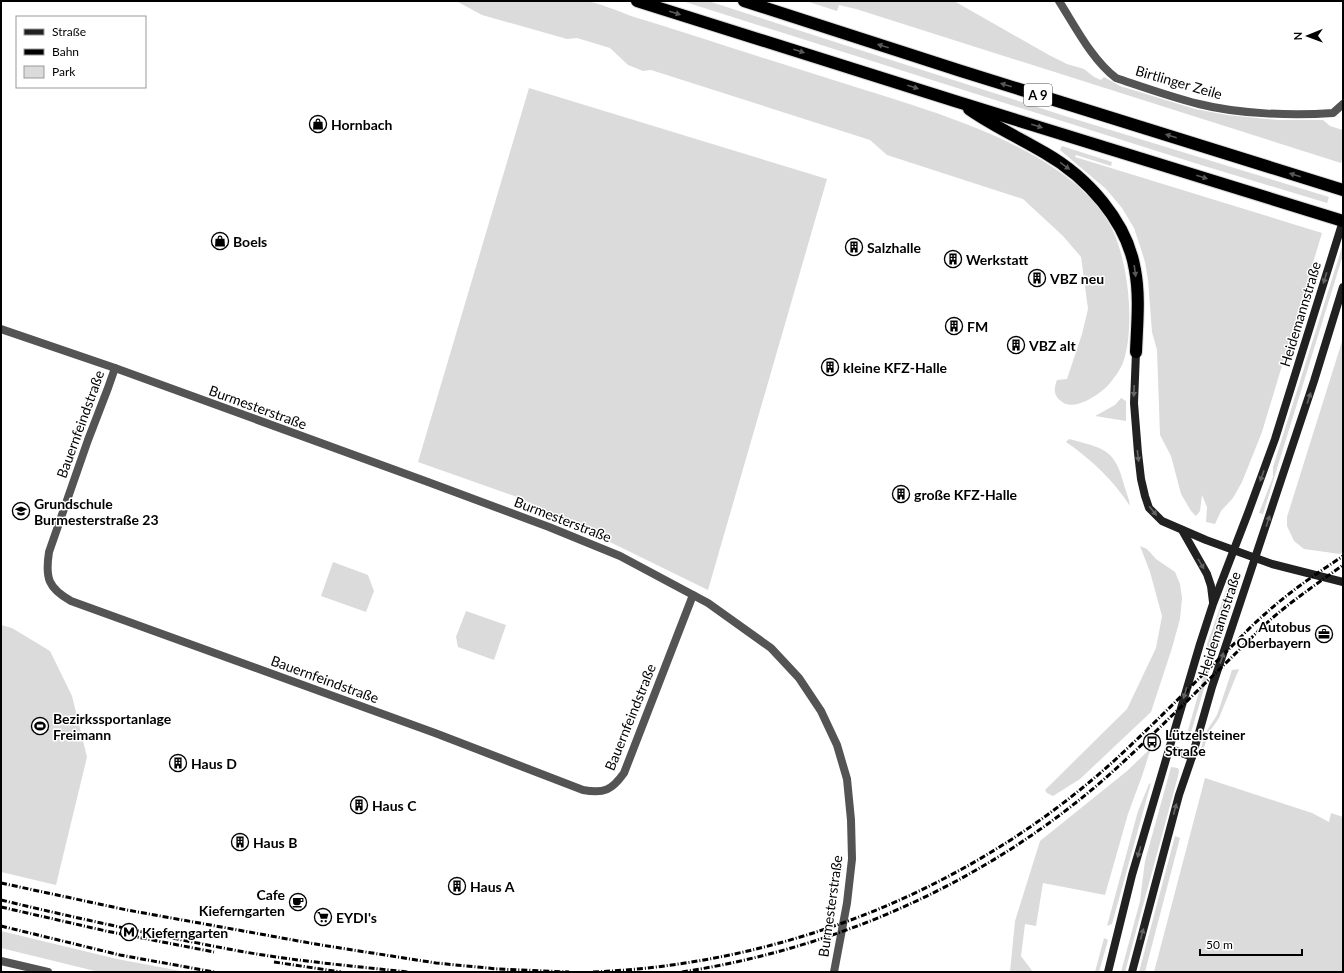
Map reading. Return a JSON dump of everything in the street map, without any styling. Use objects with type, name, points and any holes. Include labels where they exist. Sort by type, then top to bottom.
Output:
[{"type":"highway","name":"A 9","points":[[637,1],[1343,221]]},
{"type":"highway","name":"A 9","points":[[744,1],[961,71],[1338,188]]},
{"type":"highway","points":[[960,102],[983,119],[1047,153],[1078,176],[1102,200],[1117,221],[1127,242],[1135,270],[1137,307],[1136,352]]},
{"type":"main road","name":"Heidemannstraße","points":[[1108,972],[1132,875],[1213,604],[1275,439],[1343,221]]},
{"type":"main road","name":"Heidemannstraße","points":[[1132,972],[1179,795],[1192,757],[1212,687],[1314,381],[1343,287]]},
{"type":"main road","name":"Heidemannstraße","points":[[1136,352],[1134,403],[1138,453],[1145,496],[1149,508],[1162,521],[1234,550]]},
{"type":"main road","points":[[1182,530],[1207,574],[1211,586],[1213,604]]},
{"type":"main road","points":[[1234,550],[1285,568],[1343,582]]},
{"type":"main road","points":[[1169,748],[1192,757]]},
{"type":"street","name":"Birtlinger Zeile","points":[[1059,1],[1095,55],[1108,72],[1116,78],[1199,104],[1242,111],[1333,113],[1342,105]]},
{"type":"street","name":"Burmesterstraße","points":[[1,329],[115,368],[549,527],[620,556],[708,603],[771,648],[798,678],[821,711],[837,745],[847,779],[851,820],[852,858],[847,903],[834,972]]},
{"type":"street","name":"Bauernfeindstraße","points":[[115,368],[48,552],[48,580],[58,594],[71,602],[435,733],[583,790],[602,792],[609,789],[620,780],[624,773],[693,595]]},
{"type":"street","points":[[1,961],[48,972]]},
{"type":"green space","points":[[456,1],[586,1],[597,3],[631,16],[965,123],[1000,138],[1033,155],[1064,175],[1090,197],[1109,223],[1116,237],[1125,272],[1128,292],[1129,330],[1127,348],[1123,363],[1114,378],[1106,387],[1087,401],[1072,405],[1066,404],[1058,399],[1055,394],[1057,380],[1067,379],[1082,334],[1088,309],[1081,257],[1063,236],[1023,199],[887,155],[870,140],[651,70],[643,71],[628,65],[610,48],[577,38],[567,39],[482,15]]},
{"type":"green space","points":[[682,1],[708,1],[1065,116],[1329,197],[1327,203],[1201,165]]},
{"type":"green space","points":[[806,1],[954,1],[1049,55],[1067,64],[1084,69],[1094,77],[1101,80],[1104,77],[1120,86],[1195,109],[1227,115],[1277,120],[1323,120],[1330,126],[1343,130],[1343,157],[1341,163],[856,9],[839,5],[837,11]]},
{"type":"green space","points":[[529,88],[827,179],[708,590],[520,498],[418,462]]},
{"type":"green space","points":[[1062,146],[1112,162],[1111,166],[1076,155],[1075,157],[1322,233],[1262,432],[1242,482],[1233,498],[1221,511],[1215,524],[1206,522],[1207,507],[1202,495],[1200,511],[1196,516],[1191,511],[1181,494],[1171,456],[1160,435],[1157,350],[1152,332],[1145,262],[1134,228],[1122,208],[1106,189],[1060,150]]},
{"type":"green space","points":[[1343,244],[1343,255],[1263,514],[1259,513],[1273,477],[1273,467]]},
{"type":"green space","points":[[1343,338],[1343,552],[1340,554],[1304,549],[1294,541],[1287,526],[1287,517]]},
{"type":"green space","points":[[1121,398],[1126,401],[1126,421],[1095,416],[1115,405]]},
{"type":"green space","points":[[1069,439],[1099,448],[1111,457],[1116,463],[1120,473],[1130,506],[1101,471],[1085,456],[1066,442]]},
{"type":"green space","points":[[1140,546],[1147,549],[1156,559],[1175,572],[1180,584],[1182,598],[1180,619],[1151,712],[1080,779],[1053,796],[1045,790],[1127,709],[1156,648],[1162,616],[1150,572]]},
{"type":"green space","points":[[333,562],[368,575],[374,591],[366,612],[321,596]]},
{"type":"green space","points":[[1231,577],[1238,582],[1234,598],[1216,648],[1190,736],[1187,734],[1208,660],[1207,644]]},
{"type":"green space","points":[[466,611],[506,625],[494,660],[458,647],[456,637]]},
{"type":"green space","name":"Bezirkssportanlage Freimann","points":[[1,625],[12,628],[50,651],[72,696],[87,757],[56,885],[1,872]]},
{"type":"green space","points":[[1239,669],[1219,718],[1210,731],[1203,750],[1201,748],[1206,732],[1217,715],[1232,670]]},
{"type":"green space","points":[[1151,748],[1128,814],[1105,895],[1043,883],[1036,926],[1025,924],[1021,956],[1033,972],[1010,972],[1015,921],[1040,841],[1127,771]]},
{"type":"green space","points":[[1171,767],[1178,768],[1178,776],[1125,972],[1121,972],[1140,901],[1145,861]]},
{"type":"green space","points":[[1205,778],[1312,813],[1329,822],[1331,813],[1343,817],[1343,972],[1154,972]]},
{"type":"green space","points":[[1151,783],[1112,924],[1107,926],[1138,811],[1149,784]]},
{"type":"green space","points":[[1175,836],[1180,838],[1145,972],[1139,972]]},
{"type":"green space","points":[[1,931],[117,959],[186,972],[99,972],[1,948]]},
{"type":"green space","points":[[1104,938],[1108,940],[1099,972],[1095,972]]},
{"type":"railway","points":[[593,972],[665,966],[736,954],[806,935],[873,911],[939,881],[1001,846],[1060,805],[1130,746],[1260,618],[1313,576],[1343,556]]},
{"type":"railway","points":[[682,972],[743,960],[802,945],[861,925],[917,901],[972,872],[1024,840],[1074,804],[1121,764],[1270,620],[1343,565]]},
{"type":"railway","points":[[1,883],[127,910],[321,945],[436,963],[498,969],[569,972]]},
{"type":"railway","points":[[1,900],[120,927],[260,955],[408,972]]},
{"type":"railway","points":[[1,907],[106,931],[214,952]]},
{"type":"railway","points":[[1,926],[120,955],[214,972]]},
{"type":"railway","points":[[274,962],[341,972]]},
{"type":"place","name":"Hornbach","points":[[318,124]]},
{"type":"place","name":"Boels","points":[[220,241]]},
{"type":"place","name":"Salzhalle","points":[[854,247]]},
{"type":"place","name":"Werkstatt","points":[[953,259]]},
{"type":"place","name":"VBZ neu","points":[[1037,278]]},
{"type":"place","name":"FM","points":[[954,326]]},
{"type":"place","name":"VBZ alt","points":[[1016,345]]},
{"type":"place","name":"kleine KFZ-Halle","points":[[830,367]]},
{"type":"place","name":"große KFZ-Halle","points":[[901,494]]},
{"type":"place","name":"Grundschule Burmesterstraße 23","points":[[21,511]]},
{"type":"place","name":"Autobus Oberbayern","points":[[1324,634]]},
{"type":"place","name":"Bezirkssportanlage Freimann","points":[[40,726]]},
{"type":"place","name":"Lützelsteiner Straße","points":[[1152,742]]},
{"type":"place","name":"Haus D","points":[[178,763]]},
{"type":"place","name":"Haus C","points":[[359,805]]},
{"type":"place","name":"Haus B","points":[[240,842]]},
{"type":"place","name":"Haus A","points":[[457,886]]},
{"type":"place","name":"Cafe Kieferngarten","points":[[298,902]]},
{"type":"place","name":"EYDI's","points":[[323,917]]},
{"type":"place","name":"Kieferngarten","points":[[129,932]]}]
